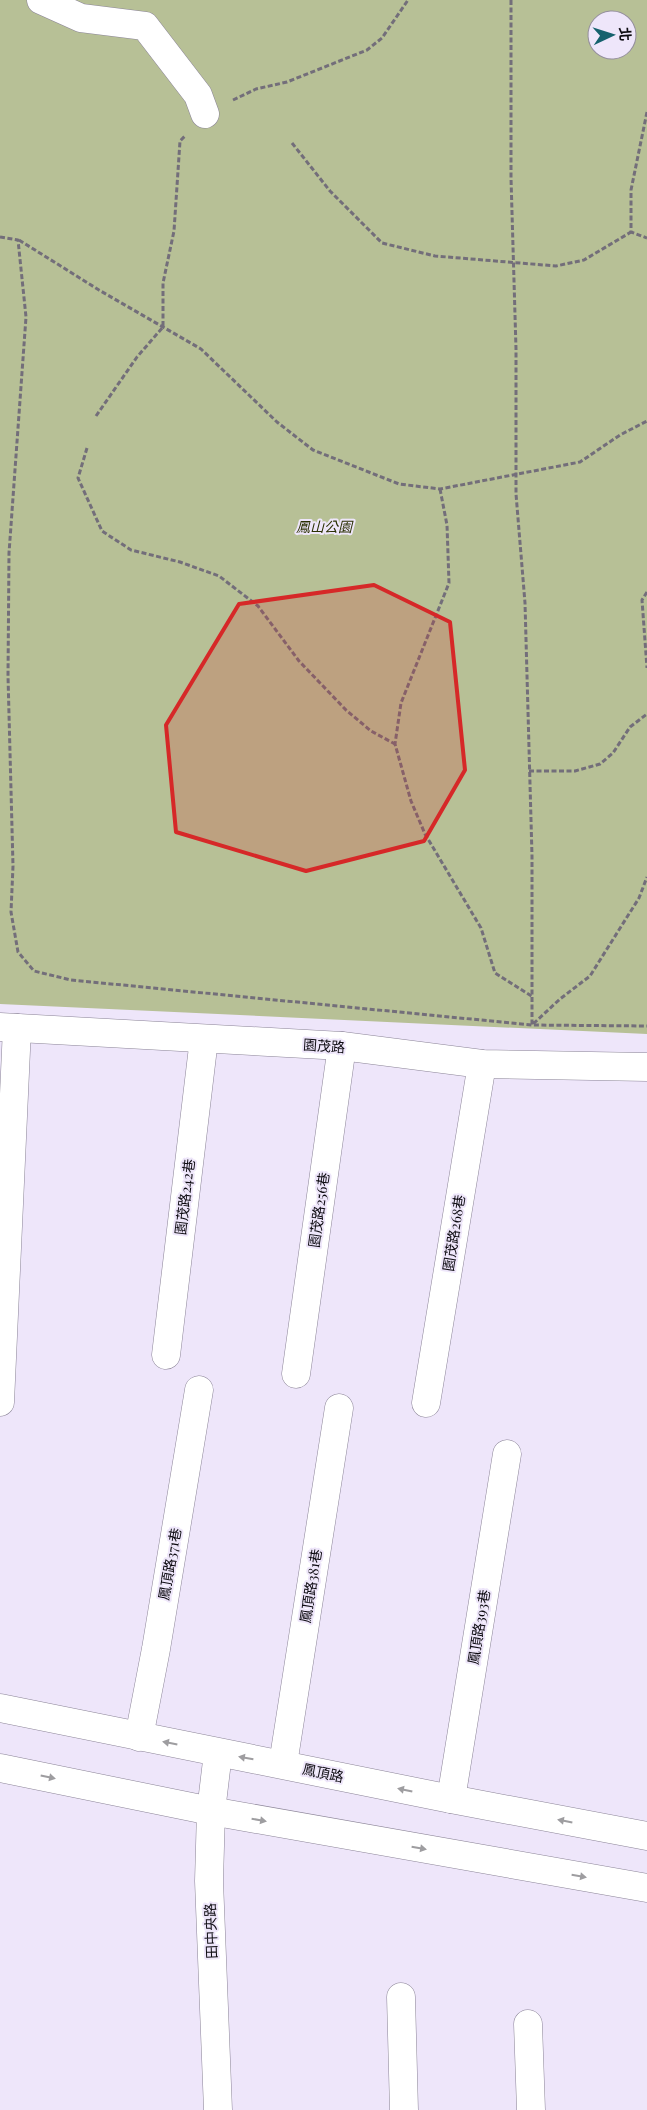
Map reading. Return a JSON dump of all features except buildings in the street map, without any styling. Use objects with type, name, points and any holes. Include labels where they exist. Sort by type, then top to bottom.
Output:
[{"type":"street","points":[[41,0],[81,18],[145,26],[198,95],[205,114]]},
{"type":"street","points":[[0,1402],[8,1028]]},
{"type":"street","name":"園茂路","points":[[8,1028],[342,1046],[482,1064],[647,1067]]},
{"type":"street","name":"園茂路242巷","points":[[166,1355],[204,1039]]},
{"type":"street","name":"園茂路256巷","points":[[296,1374],[342,1046]]},
{"type":"street","name":"園茂路268巷","points":[[426,1403],[482,1064]]},
{"type":"street","name":"鳳頂路371巷","points":[[139,1737],[156,1649],[199,1390]]},
{"type":"street","name":"鳳頂路381巷","points":[[282,1764],[339,1408]]},
{"type":"street","name":"鳳頂路393巷","points":[[451,1799],[508,1454]]},
{"type":"street","name":"鳳頂路","points":[[0,1708],[451,1799],[647,1836]]},
{"type":"street","name":"田中央路","points":[[218,1752],[211,1811],[209,1881],[218,2110]]},
{"type":"street","points":[[0,1768],[211,1811],[647,1888]]},
{"type":"street","points":[[401,1997],[404,2110]]},
{"type":"street","points":[[528,2024],[531,2110]]},
{"type":"path","points":[[96,416],[137,357],[163,327],[162,283],[174,231],[180,141],[205,114],[256,89],[287,82],[368,50],[382,38],[408,0]]},
{"type":"path","points":[[511,0],[511,178],[514,263],[516,476],[525,603],[532,1025]]},
{"type":"path","points":[[631,232],[631,190],[647,112]]},
{"type":"path","points":[[292,143],[330,191],[382,243],[435,256],[556,266],[584,260],[631,232]]},
{"type":"path","points":[[631,232],[647,238]]},
{"type":"path","points":[[0,237],[18,240],[200,349],[277,422],[313,450],[399,484],[440,489],[516,476],[580,462],[647,421]]},
{"type":"path","points":[[18,240],[26,317],[9,553],[8,676],[13,866],[11,912],[18,952],[34,971],[71,980],[532,1025],[647,1026]]},
{"type":"path","points":[[87,448],[78,478],[102,531],[131,550],[180,562],[219,576],[258,606],[299,661],[346,710],[372,731],[395,744]]},
{"type":"path","points":[[440,489],[447,525],[449,583],[401,703],[395,744],[412,801],[425,834],[481,928],[495,973],[533,997]]},
{"type":"path","points":[[647,592],[642,600],[647,668]]},
{"type":"path","points":[[529,771],[574,771],[600,764],[613,753],[630,727],[647,714]]},
{"type":"path","points":[[532,1025],[560,999],[590,976],[639,898],[647,877]]},
{"type":"highlighted area","points":[[374,585],[450,622],[465,770],[424,841],[306,871],[176,832],[166,725],[239,604]]},
{"type":"green space","name":"鳳山公園","points":[[0,0],[647,0],[647,1034],[0,1004]]}]
